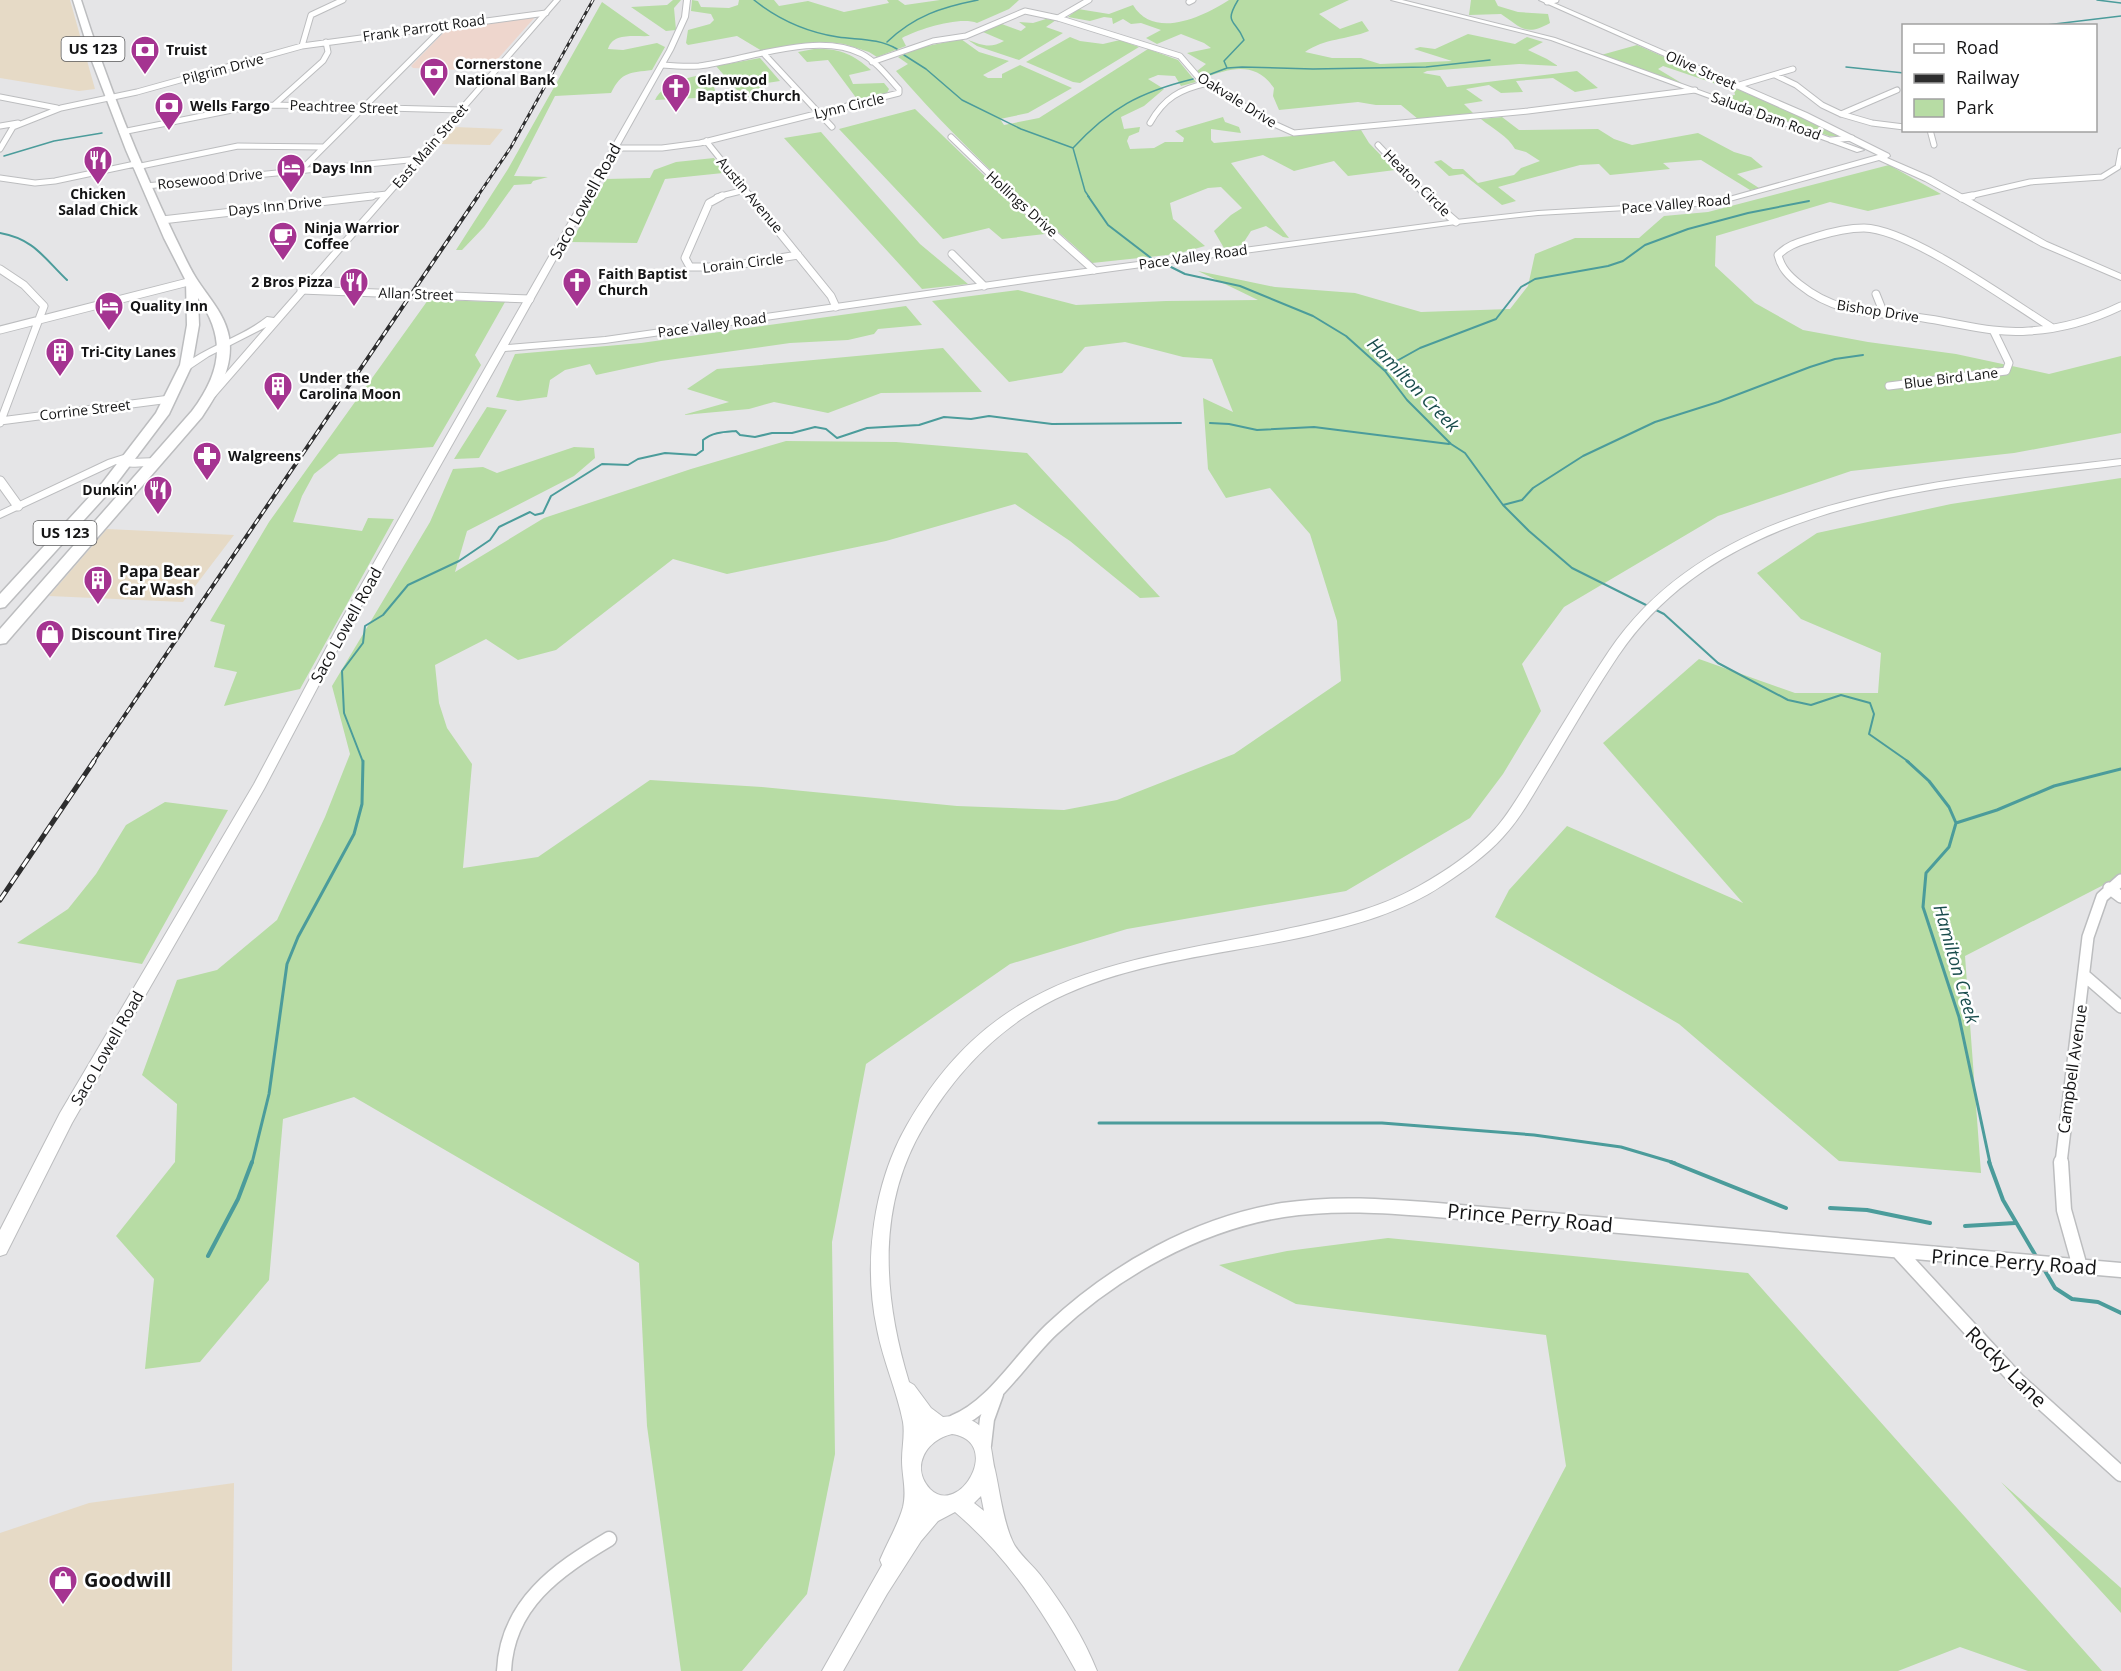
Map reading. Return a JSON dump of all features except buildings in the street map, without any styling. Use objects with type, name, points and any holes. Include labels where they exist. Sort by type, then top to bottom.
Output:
[{"type":"highway","name":"US 123","points":[[0,639],[204,405],[218,376],[224,344],[219,327],[206,300],[192,281],[136,165],[109,98],[77,0]]},
{"type":"highway","name":"US 123","points":[[0,603],[131,458],[170,399],[184,368],[193,325],[192,281]]},
{"type":"highway","points":[[104,490],[100,504],[117,506]]},
{"type":"highway","points":[[78,518],[89,519],[94,523],[88,540]]},
{"type":"highway","points":[[44,555],[74,555]]},
{"type":"street","points":[[328,0],[341,1]]},
{"type":"street","name":"East Main Street","points":[[204,405],[301,290],[557,0]]},
{"type":"street","name":"Saco Lowell Road","points":[[0,1248],[66,1118],[259,786],[345,624],[676,40],[685,17],[687,0]]},
{"type":"street","points":[[1058,18],[1089,0]]},
{"type":"street","name":"Saluda Dam Road","points":[[1394,0],[1553,39],[1883,158],[1962,198],[2044,244],[2121,277]]},
{"type":"street","points":[[1545,1],[1556,0]]},
{"type":"street","points":[[302,46],[311,15],[341,1]]},
{"type":"street","name":"Olive Street","points":[[1545,1],[1852,138],[1884,154],[1886,156],[1883,158]]},
{"type":"street","name":"Oakvale Drive","points":[[872,62],[933,41],[975,33],[1021,12],[1058,18],[1180,56],[1192,72],[1208,83],[1287,132],[1302,133],[1528,111],[1695,90]]},
{"type":"street","name":"Frank Parrott Road","points":[[302,46],[546,13]]},
{"type":"street","points":[[303,169],[446,25]]},
{"type":"street","points":[[274,105],[323,62],[328,52],[326,42]]},
{"type":"street","name":"Pilgrim Drive","points":[[61,108],[109,98],[302,46]]},
{"type":"street","name":"Lynn Circle","points":[[615,147],[662,148],[706,141],[899,93],[899,89],[872,62],[852,49],[835,46],[810,47],[700,65],[662,65]]},
{"type":"street","points":[[765,55],[832,127]]},
{"type":"street","points":[[1736,86],[1793,69]]},
{"type":"street","points":[[1775,75],[1796,85],[1822,105],[1841,114],[1872,123],[1902,127]]},
{"type":"street","points":[[1150,123],[1159,107],[1179,90],[1208,83]]},
{"type":"street","points":[[1841,114],[1897,90]]},
{"type":"street","points":[[0,97],[61,108]]},
{"type":"street","name":"Peachtree Street","points":[[122,132],[242,108],[274,105],[462,110]]},
{"type":"street","points":[[0,126],[21,122],[61,108]]},
{"type":"street","points":[[0,150],[13,127],[21,122]]},
{"type":"street","points":[[1930,132],[1934,146]]},
{"type":"street","name":"Hollings Drive","points":[[951,137],[1030,214],[1094,270]]},
{"type":"street","points":[[1831,140],[1852,138]]},
{"type":"street","name":"Austin Avenue","points":[[706,141],[831,296],[836,307]]},
{"type":"street","name":"Heaton Circle","points":[[1378,145],[1427,197],[1456,222]]},
{"type":"street","points":[[0,178],[34,183],[55,181],[238,146],[324,147]]},
{"type":"street","points":[[1962,198],[2030,182],[2102,177],[2115,170],[2120,161],[2121,152]]},
{"type":"street","name":"Pace Valley Road","points":[[501,348],[605,340],[1094,270],[1456,222],[1539,213],[1715,203],[1883,158]]},
{"type":"street","name":"Rosewood Drive","points":[[146,186],[419,159]]},
{"type":"street","name":"Lorain Circle","points":[[746,190],[717,197],[709,203],[685,258],[686,264],[690,267],[708,268],[798,255]]},
{"type":"street","name":"Days Inn Drive","points":[[162,220],[387,194]]},
{"type":"street","name":"Bishop Drive","points":[[2051,327],[1949,264],[1901,237],[1887,232],[1866,228],[1842,229],[1787,246],[1778,255],[1778,261],[1784,269],[1826,301],[1843,308],[1927,319],[1994,332],[2018,332],[2085,323],[2121,306]]},
{"type":"street","points":[[952,254],[984,286]]},
{"type":"street","points":[[0,269],[4,275],[24,285],[44,306],[0,422]]},
{"type":"street","points":[[0,330],[192,281]]},
{"type":"street","name":"East Main Street","points":[[184,368],[204,353],[264,324],[287,300],[301,290]]},
{"type":"street","name":"Allan Street","points":[[301,290],[530,299]]},
{"type":"street","points":[[1876,294],[1884,314]]},
{"type":"street","points":[[219,327],[238,331],[264,324]]},
{"type":"street","name":"Blue Bird Lane","points":[[1888,386],[2006,371],[2009,363],[1994,332]]},
{"type":"street","name":"Corrine Street","points":[[0,422],[170,399]]},
{"type":"street","points":[[0,515],[96,469],[131,458],[157,461]]},
{"type":"street","points":[[1087,1671],[1055,1613],[990,1529],[954,1504],[934,1502],[920,1492],[912,1477],[915,1438],[880,1294],[880,1252],[885,1209],[898,1161],[921,1113],[960,1059],[997,1026],[1025,1008],[1085,979],[1146,963],[1322,927],[1371,913],[1410,897],[1440,880],[1496,837],[1520,804],[1619,646],[1652,607],[1687,576],[1723,552],[1767,531],[1816,512],[1862,499],[2121,462]]},
{"type":"street","points":[[0,481],[18,506]]},
{"type":"street","name":"Campbell Avenue","points":[[2080,1267],[2071,1243],[2062,1203],[2060,1183],[2063,1132],[2070,1112],[2088,937],[2095,909],[2109,888],[2121,880]]},
{"type":"street","points":[[2109,888],[2121,897]]},
{"type":"street","points":[[2084,975],[2121,1007]]},
{"type":"street","name":"Prince Perry Road","points":[[943,1425],[963,1420],[998,1391],[1020,1362],[1052,1329],[1089,1297],[1134,1265],[1182,1241],[1236,1221],[1300,1208],[1349,1205],[1413,1208],[2121,1270]]},
{"type":"street","name":"Rocky Lane","points":[[1899,1252],[2017,1380],[2121,1474]]},
{"type":"street","points":[[898,1374],[917,1407],[943,1425]]},
{"type":"street","name":"Prince Perry Road","points":[[984,1460],[987,1419],[998,1391]]},
{"type":"street","points":[[912,1459],[919,1442],[931,1430],[943,1425],[955,1424],[970,1430],[981,1443],[995,1522],[1008,1550]]},
{"type":"street","points":[[832,1671],[880,1587],[914,1534],[931,1514],[973,1493],[979,1486],[984,1460]]},
{"type":"street","points":[[880,1587],[912,1509],[915,1485]]},
{"type":"street","points":[[504,1671],[511,1640],[528,1598],[543,1582],[609,1539]]},
{"type":"shaded area","points":[[0,0],[70,0],[95,89],[79,91],[0,78]]},
{"type":"shaded area","points":[[536,16],[487,71],[413,68],[411,66],[450,26]]},
{"type":"shaded area","points":[[455,127],[503,129],[490,145],[441,144]]},
{"type":"shaded area","points":[[107,529],[234,535],[183,602],[49,596]]},
{"type":"shaded area","points":[[234,1483],[232,1671],[0,1671],[0,1533],[89,1503]]},
{"type":"green space","points":[[673,0],[681,0],[674,8],[676,30],[666,31],[631,7],[667,5]]},
{"type":"green space","points":[[692,0],[698,1],[701,7],[729,8],[738,5],[739,0],[774,0],[779,6],[808,1],[844,12],[889,3],[887,0],[898,0],[905,5],[940,0],[1019,0],[1009,9],[977,23],[950,22],[909,34],[902,38],[906,46],[877,57],[844,44],[826,42],[762,51],[737,36],[688,45],[686,43],[688,30],[710,24],[714,20],[711,14],[691,11]]},
{"type":"green space","points":[[1229,0],[1349,0],[1319,14],[1340,29],[1362,21],[1369,31],[1320,44],[1305,52],[1332,58],[1361,58],[1380,64],[1452,61],[1414,49],[1420,47],[1435,49],[1468,34],[1515,44],[1527,37],[1543,42],[1528,50],[1558,66],[1519,64],[1423,73],[1440,76],[1447,87],[1577,71],[1598,88],[1575,92],[1553,78],[1516,81],[1523,92],[1501,93],[1489,85],[1466,89],[1483,101],[1464,104],[1474,114],[1418,119],[1401,105],[1358,102],[1279,110],[1273,96],[1274,88],[1267,79],[1251,70],[1233,70],[1204,78],[1197,71],[1206,64],[1187,53],[1211,48],[1204,43],[1181,34],[1157,44],[1146,38],[1161,30],[1141,23],[1131,24],[1123,19],[1113,24],[1112,18],[1104,17],[1090,21],[1068,17],[1078,9],[1109,14],[1133,5],[1142,16],[1153,21],[1179,22],[1206,13]]},
{"type":"green space","points":[[1471,0],[1495,0],[1498,6],[1518,12],[1548,14],[1550,23],[1529,30],[1501,14],[1469,15]]},
{"type":"green space","points":[[602,2],[650,36],[620,38],[615,40],[608,49],[623,50],[657,43],[665,47],[652,70],[627,74],[611,93],[555,96],[514,176],[548,177],[533,181],[531,184],[514,185],[484,227],[462,250],[456,250],[508,169]]},
{"type":"green space","points":[[1046,19],[1056,20],[1046,27],[1063,33],[1019,60],[977,46],[968,40],[982,45],[994,45],[1004,41],[983,32],[999,23],[1021,31],[1026,27],[1019,22],[1033,23]]},
{"type":"green space","points":[[1070,37],[1080,41],[1103,44],[1120,40],[1139,47],[1080,83],[1026,62]]},
{"type":"green space","points":[[961,39],[979,52],[1009,61],[983,75],[988,78],[1002,78],[1002,74],[1020,65],[1072,88],[1028,113],[1000,119],[1004,125],[1039,118],[1148,49],[1178,60],[1196,82],[1181,86],[1175,76],[1158,75],[1148,79],[1164,89],[1144,106],[1121,117],[1124,129],[1140,127],[1139,132],[1129,136],[1127,141],[1130,149],[1154,148],[1165,142],[1183,142],[1184,138],[1175,131],[1223,117],[1225,122],[1239,127],[1241,133],[1211,129],[1211,140],[1214,143],[1361,130],[1369,143],[1395,170],[1348,176],[1334,161],[1294,171],[1263,155],[1231,163],[1289,238],[1283,237],[1266,226],[1251,231],[1242,245],[1224,248],[1214,231],[1242,208],[1221,187],[1208,188],[1170,203],[1173,219],[1205,246],[1177,254],[1092,263],[1032,210],[942,122],[896,71],[908,64],[898,57],[918,48]]},
{"type":"green space","points":[[1637,45],[1832,131],[1838,136],[1829,136],[1718,97],[1735,95],[1734,90],[1663,66],[1658,69],[1683,84],[1601,55]]},
{"type":"green space","points":[[830,49],[857,59],[871,70],[849,75],[853,84],[884,83],[889,89],[887,93],[857,99],[828,60],[807,62],[798,52]]},
{"type":"green space","points":[[760,58],[780,81],[761,84],[766,94],[744,98],[716,66]]},
{"type":"green space","points":[[706,74],[712,80],[717,97],[655,100],[671,84]]},
{"type":"green space","points":[[915,109],[1045,234],[1002,239],[989,228],[943,239],[839,129]]},
{"type":"green space","points":[[1502,117],[1519,130],[1598,129],[1614,139],[1632,145],[1698,133],[1734,152],[1751,157],[1763,167],[1737,174],[1759,188],[1750,190],[1701,160],[1663,163],[1670,169],[1610,175],[1599,164],[1580,165],[1498,187],[1516,201],[1502,205],[1463,174],[1449,176],[1434,162],[1441,160],[1453,169],[1463,169],[1478,183],[1514,175],[1521,168],[1540,161],[1526,152],[1515,149],[1504,136],[1481,119]]},
{"type":"green space","points":[[821,132],[920,244],[968,284],[922,289],[784,138]]},
{"type":"green space","points":[[714,158],[723,173],[665,179],[637,243],[571,242],[606,179],[650,178],[654,170],[676,162]]},
{"type":"green space","points":[[1889,165],[1941,194],[1868,211],[1830,202],[1716,236],[1715,266],[1755,303],[1803,330],[1956,354],[2049,374],[2121,356],[2121,433],[2014,453],[1851,471],[1718,516],[1564,607],[1522,664],[1541,711],[1503,774],[1470,818],[1346,891],[1127,929],[1010,964],[866,1064],[832,1242],[835,1454],[807,1594],[742,1671],[681,1671],[647,1426],[639,1263],[354,1097],[283,1119],[269,1280],[200,1362],[145,1369],[154,1279],[116,1236],[175,1162],[177,1104],[142,1075],[177,980],[217,970],[277,920],[325,817],[350,754],[332,686],[430,522],[453,469],[483,467],[497,473],[574,447],[594,448],[595,458],[574,476],[467,531],[455,572],[544,518],[691,469],[786,441],[896,442],[1027,453],[1160,597],[1140,598],[1070,541],[1015,504],[886,541],[727,574],[673,559],[556,650],[518,660],[486,639],[435,665],[439,703],[447,728],[472,764],[463,868],[538,857],[650,780],[762,787],[957,806],[1064,810],[1117,800],[1234,754],[1341,681],[1337,621],[1310,534],[1270,488],[1226,498],[1208,469],[1203,398],[1233,412],[1212,359],[1183,357],[1125,342],[1085,347],[1062,373],[1009,382],[932,301],[1018,290],[1076,305],[1258,300],[1198,271],[1275,287],[1355,293],[1421,312],[1510,309],[1528,286],[1535,254],[1575,238],[1639,238],[1664,216],[1708,212]]},
{"type":"green space","points":[[428,300],[505,302],[475,355],[481,365],[433,447],[339,454],[314,474],[302,496],[293,522],[362,531],[368,518],[394,519],[300,689],[224,706],[237,672],[214,667],[225,625],[210,621],[269,522]]},
{"type":"green space","points":[[906,306],[922,325],[878,329],[874,334],[848,340],[790,343],[661,361],[596,375],[590,364],[565,370],[550,380],[547,397],[518,401],[496,397],[515,354],[641,343]]},
{"type":"green space","points":[[943,348],[982,392],[881,393],[828,413],[774,402],[749,409],[683,415],[729,402],[687,389],[717,369]]},
{"type":"green space","points":[[487,407],[507,410],[479,458],[454,459]]},
{"type":"green space","points":[[2121,478],[2121,876],[1965,956],[1981,1173],[1839,1161],[1679,1024],[1495,917],[1509,890],[1567,826],[1743,903],[1603,743],[1699,659],[1795,693],[1878,693],[1881,653],[1801,619],[1757,573],[1817,533],[1951,504]]},
{"type":"green space","points":[[165,802],[228,810],[142,964],[17,943],[68,909],[96,874],[126,825]]},
{"type":"green space","points":[[1388,1238],[1748,1273],[2102,1671],[2028,1671],[1960,1647],[1898,1671],[1458,1671],[1566,1466],[1546,1335],[1296,1304],[1219,1265],[1287,1251]]},
{"type":"green space","points":[[2001,1482],[2121,1588],[2121,1613]]},
{"type":"waterway","points":[[754,0],[773,14],[815,32],[876,41],[897,49]]},
{"type":"waterway","name":"Hamilton Creek","points":[[887,42],[918,19],[952,6],[978,0]]},
{"type":"waterway","points":[[1227,68],[1224,61],[1244,40],[1231,18],[1238,0]]},
{"type":"waterway","points":[[2097,0],[2121,3]]},
{"type":"waterway","points":[[2055,24],[2121,16]]},
{"type":"waterway","name":"Hamilton Creek","points":[[904,55],[926,69],[962,100],[1021,129],[1073,148]]},
{"type":"waterway","points":[[1227,68],[1426,67],[1490,60]]},
{"type":"waterway","points":[[1846,67],[1902,73]]},
{"type":"waterway","points":[[1203,77],[1227,68]]},
{"type":"waterway","points":[[1073,148],[1100,122],[1127,103],[1157,90],[1193,79]]},
{"type":"waterway","points":[[4,156],[54,141],[102,133]]},
{"type":"waterway","name":"Hamilton Creek","points":[[1073,148],[1085,191],[1089,197]]},
{"type":"waterway","name":"Hamilton Creek","points":[[1088,196],[1108,225],[1151,258]]},
{"type":"waterway","points":[[1385,371],[1393,363],[1420,348],[1496,319],[1521,287],[1535,279],[1608,266],[1623,261],[1645,245],[1688,229],[1748,213],[1809,201]]},
{"type":"waterway","points":[[0,233],[30,245],[67,280]]},
{"type":"waterway","name":"Hamilton Creek","points":[[1171,267],[1185,274],[1240,286],[1313,316],[1346,336],[1385,371]]},
{"type":"waterway","points":[[1503,505],[1522,500],[1533,488],[1583,456],[1655,422],[1718,402],[1810,367],[1835,359],[1863,355]]},
{"type":"waterway","name":"Hamilton Creek","points":[[1385,371],[1407,400],[1451,444],[1465,453],[1503,505]]},
{"type":"waterway","points":[[363,762],[344,713],[342,671],[363,643],[365,626],[383,615],[408,585],[459,561],[490,540],[499,527],[530,512],[535,515],[543,513],[551,496],[602,464],[628,465],[638,459],[665,453],[696,455],[703,450],[703,440],[707,437],[736,431],[740,435],[755,437],[772,433],[792,433],[815,427],[826,429],[837,438],[867,428],[919,425],[944,417],[971,419],[989,416],[1052,424],[1181,423]]},
{"type":"waterway","points":[[1210,423],[1229,424],[1257,430],[1314,427],[1449,444]]},
{"type":"waterway","name":"Hamilton Creek","points":[[1503,505],[1572,568],[1664,614],[1718,663],[1788,700],[1811,705],[1841,695],[1870,703],[1874,714],[1869,734],[1909,762]]},
{"type":"waterway","name":"Hamilton Creek","points":[[1907,761],[1929,781],[1949,807],[1956,823]]},
{"type":"waterway","points":[[252,1163],[269,1094],[287,964],[298,937],[354,834],[362,804],[363,762]]},
{"type":"waterway","points":[[1956,823],[1997,810],[2054,786],[2121,769]]},
{"type":"waterway","name":"Hamilton Creek","points":[[1956,823],[1949,847],[1926,873],[1923,907],[1959,1017],[1990,1163]]},
{"type":"waterway","points":[[1099,1123],[1382,1123],[1534,1135],[1621,1147],[1675,1163]]},
{"type":"waterway","points":[[208,1256],[238,1199],[252,1162]]},
{"type":"waterway","points":[[1671,1162],[1786,1208]]},
{"type":"waterway","name":"Hamilton Creek","points":[[1989,1162],[2003,1200],[2037,1258]]},
{"type":"waterway","points":[[1830,1208],[1867,1210],[1930,1223]]},
{"type":"waterway","points":[[1965,1226],[2015,1223]]},
{"type":"waterway","name":"Hamilton Creek","points":[[2044,1269],[2055,1288],[2072,1299],[2098,1302],[2121,1313]]},
{"type":"railway","points":[[477,197],[511,147],[593,0]]},
{"type":"railway","points":[[93,762],[478,196]]},
{"type":"railway","points":[[0,900],[94,761]]},
{"type":"place","name":"Truist","points":[[145,76]]},
{"type":"place","name":"Cornerstone National Bank","points":[[434,98]]},
{"type":"place","name":"Glenwood Baptist Church","points":[[676,114]]},
{"type":"place","name":"Wells Fargo","points":[[169,132]]},
{"type":"place","name":"Chicken Salad Chick","points":[[98,186]]},
{"type":"place","name":"Days Inn","points":[[291,194]]},
{"type":"place","name":"Ninja Warrior Coffee","points":[[283,262]]},
{"type":"place","name":"2 Bros Pizza","points":[[354,308]]},
{"type":"place","name":"Faith Baptist Church","points":[[577,308]]},
{"type":"place","name":"Quality Inn","points":[[109,332]]},
{"type":"place","name":"Tri-City Lanes","points":[[60,378]]},
{"type":"place","name":"Under the Carolina Moon","points":[[278,412]]},
{"type":"place","name":"Walgreens","points":[[207,482]]},
{"type":"place","name":"Dunkin'","points":[[158,516]]},
{"type":"place","name":"Papa Bear Car Wash","points":[[98,606]]},
{"type":"place","name":"Discount Tire","points":[[50,660]]},
{"type":"place","name":"Goodwill","points":[[63,1606]]}]
